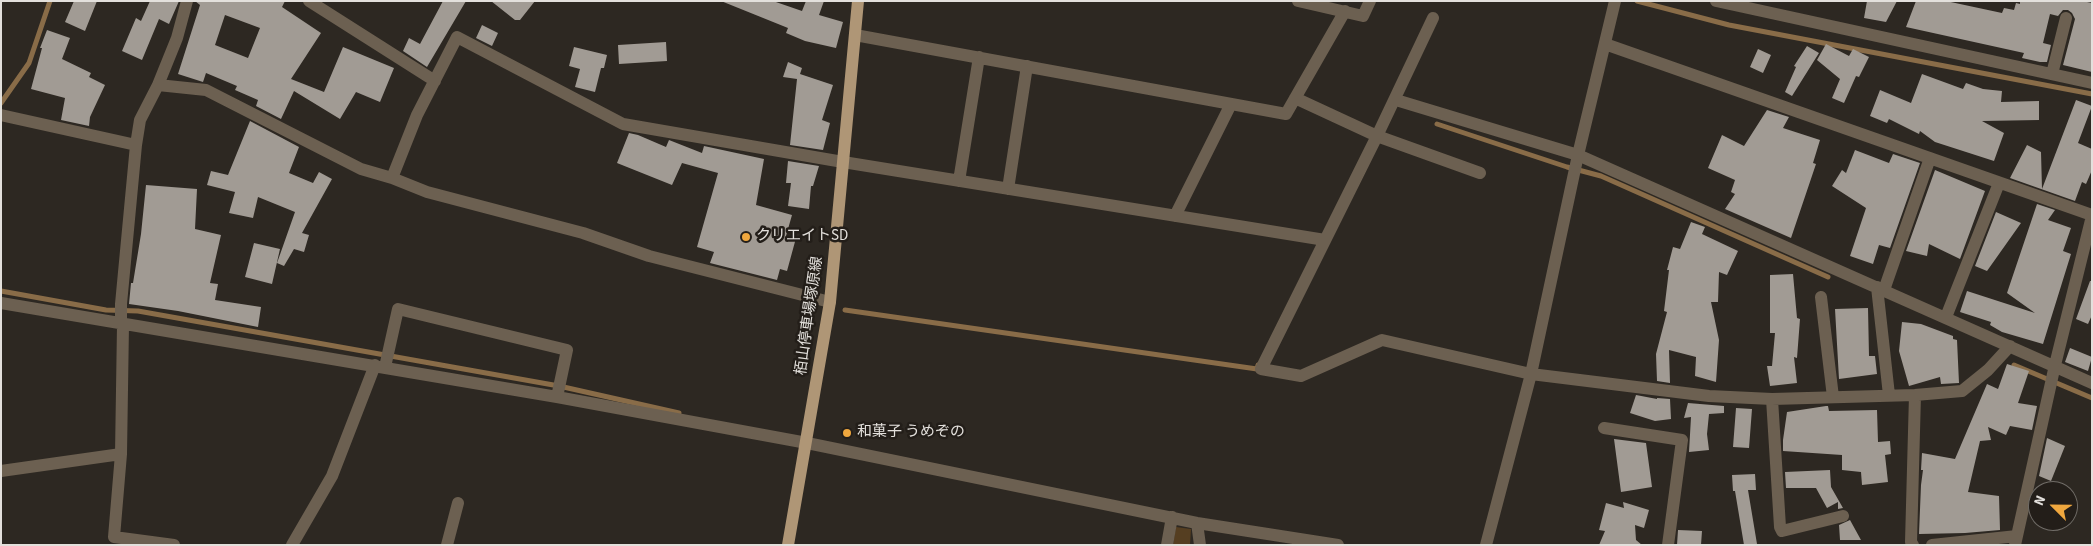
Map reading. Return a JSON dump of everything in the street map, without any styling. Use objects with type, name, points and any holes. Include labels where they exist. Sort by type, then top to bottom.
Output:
[{"type":"main road","name":"栢山停車場塚原線","points":[[788,545],[830,302],[858,1]]},
{"type":"street","points":[[174,545],[114,541],[121,454],[121,304],[136,145],[140,120],[158,85],[177,38],[187,1]]},
{"type":"street","points":[[309,1],[435,82]]},
{"type":"street","points":[[1298,1],[1363,16],[1370,1]]},
{"type":"street","points":[[1716,1],[2092,83]]},
{"type":"street","points":[[1486,545],[1531,374],[1578,156],[1614,4]]},
{"type":"street","points":[[856,35],[1286,114],[1345,11]]},
{"type":"street","points":[[1433,18],[1396,100],[1261,369],[1301,376],[1382,340],[1531,374],[1709,396],[1772,399],[1915,395],[1962,391],[1988,370],[2010,346]]},
{"type":"street","points":[[2052,74],[2066,18]]},
{"type":"street","points":[[392,178],[416,115],[457,37],[623,124],[843,162],[1325,240]]},
{"type":"street","points":[[1605,44],[2092,216],[2016,540],[1932,545]]},
{"type":"street","points":[[959,181],[979,58]]},
{"type":"street","points":[[1008,189],[1027,66]]},
{"type":"street","points":[[158,85],[206,90],[361,169],[392,178],[428,192],[583,233],[649,256],[830,302]]},
{"type":"street","points":[[1295,98],[1377,136],[1480,173]]},
{"type":"street","points":[[1396,100],[1578,156],[2056,365],[2092,383]]},
{"type":"street","points":[[1175,216],[1231,104]]},
{"type":"street","points":[[3,116],[136,145]]},
{"type":"street","points":[[1889,395],[1881,289],[1930,158]]},
{"type":"street","points":[[1946,318],[1999,183]]},
{"type":"street","points":[[1821,297],[1833,396]]},
{"type":"street","points":[[1,303],[557,397],[807,443],[1198,523],[1338,545]]},
{"type":"street","points":[[292,545],[332,476],[380,366],[398,309],[567,350],[557,397]]},
{"type":"street","points":[[1913,545],[1915,395]]},
{"type":"street","points":[[1772,399],[1780,526],[1782,531],[1843,516]]},
{"type":"street","points":[[1604,428],[1682,440],[1668,545]]},
{"type":"street","points":[[1,471],[121,454]]},
{"type":"street","points":[[447,545],[458,503]]},
{"type":"street","points":[[1167,545],[1172,517]]},
{"type":"street","points":[[1198,523],[1200,545]]},
{"type":"shaded area","points":[[1176,527],[1191,529],[1190,545],[1173,545]]},
{"type":"building","points":[[74,1],[97,1],[85,31],[65,22]]},
{"type":"building","points":[[150,1],[179,1],[169,24],[159,19],[142,60],[122,51],[136,18],[141,21]]},
{"type":"building","points":[[195,1],[285,1],[282,7],[321,33],[291,79],[324,92],[343,47],[394,68],[380,102],[356,92],[340,119],[294,91],[281,119],[256,106],[258,100],[235,90],[237,86],[206,73],[203,82],[178,74],[200,5]],"holes":[[[225,15],[260,28],[248,58],[215,45]]]},
{"type":"building","points":[[443,1],[466,1],[427,67],[403,51],[409,38],[420,44]]},
{"type":"building","points":[[491,1],[535,1],[520,20],[515,20]]},
{"type":"building","points":[[721,1],[773,1],[802,11],[806,1],[824,1],[819,15],[843,22],[836,48],[805,41],[786,33],[788,28]]},
{"type":"building","points":[[1867,1],[1897,1],[1886,22],[1864,18]]},
{"type":"building","points":[[1916,1],[1946,1],[2002,13],[2004,8],[2014,10],[2016,3],[2020,4],[2020,1],[2082,1],[2092,3],[2092,72],[2063,65],[2075,19],[2068,10],[2063,10],[2058,16],[2050,14],[2043,43],[2051,45],[2047,62],[2040,62],[2022,58],[2024,53],[1906,27]]},
{"type":"building","points":[[482,25],[498,33],[492,46],[476,38]]},
{"type":"building","points":[[47,30],[70,38],[62,59],[91,73],[89,77],[105,85],[90,117],[89,126],[61,120],[65,98],[31,89],[42,48],[40,48]]},
{"type":"building","points":[[666,42],[667,61],[619,64],[618,45]]},
{"type":"building","points":[[1826,44],[1849,56],[1853,49],[1869,57],[1859,77],[1856,76],[1844,103],[1832,98],[1840,79],[1817,60]]},
{"type":"building","points":[[1807,46],[1819,53],[1792,96],[1785,92],[1796,67],[1794,66]]},
{"type":"building","points":[[574,47],[607,55],[604,68],[601,68],[595,92],[575,87],[580,69],[569,66]]},
{"type":"building","points":[[1758,49],[1771,55],[1763,73],[1750,67]]},
{"type":"building","points":[[788,62],[802,68],[800,74],[833,85],[822,120],[830,123],[823,150],[790,145],[797,79],[783,77]]},
{"type":"building","points":[[1922,74],[1963,89],[1966,83],[1983,89],[2002,91],[2001,102],[2039,101],[2039,120],[1982,121],[2004,133],[1994,161],[1935,142],[1920,131],[1919,134],[1889,119],[1887,123],[1870,116],[1880,90],[1911,103]]},
{"type":"building","points":[[2076,100],[2092,106],[2078,143],[2092,149],[2092,170],[2086,184],[2082,182],[2075,201],[2010,178],[2027,145],[2041,152],[2042,189]]},
{"type":"building","points":[[1767,110],[1789,117],[1783,128],[1820,140],[1813,163],[1816,164],[1791,238],[1725,209],[1735,194],[1731,192],[1735,180],[1708,168],[1722,135],[1744,146]]},
{"type":"building","points":[[250,121],[299,147],[289,173],[313,183],[319,172],[332,179],[302,233],[309,235],[304,252],[294,249],[284,266],[277,263],[295,212],[258,197],[253,218],[229,213],[235,192],[207,185],[211,171],[228,175]]},
{"type":"building","points":[[629,133],[666,147],[669,140],[702,153],[704,146],[764,159],[756,205],[792,215],[786,236],[796,238],[787,271],[780,269],[777,280],[710,263],[714,252],[697,247],[718,173],[682,163],[672,185],[617,163]]},
{"type":"building","points":[[1855,150],[1889,163],[1893,154],[1920,163],[1890,248],[1879,245],[1873,264],[1850,256],[1866,208],[1832,186],[1842,170],[1846,173]]},
{"type":"building","points":[[788,161],[819,166],[813,186],[811,186],[809,209],[788,206],[791,183],[786,183]]},
{"type":"building","points":[[1935,170],[1985,191],[1960,259],[1929,244],[1927,256],[1906,251]]},
{"type":"building","points":[[146,185],[197,189],[195,229],[221,235],[210,283],[218,284],[215,300],[261,307],[258,327],[178,311],[129,304],[131,283],[133,283],[141,234]]},
{"type":"building","points":[[2037,204],[2055,210],[2048,220],[2071,228],[2063,251],[2071,254],[2043,344],[2002,332],[1990,325],[1991,322],[1960,312],[1967,291],[2035,313],[2007,293]]},
{"type":"building","points":[[1996,212],[2021,223],[1987,271],[1975,266]]},
{"type":"building","points":[[1691,222],[1705,227],[1702,234],[1738,251],[1727,275],[1719,272],[1718,302],[1711,302],[1719,340],[1716,382],[1695,376],[1696,357],[1669,350],[1670,383],[1657,381],[1656,354],[1667,312],[1664,311],[1669,270],[1667,270],[1673,247],[1680,249]]},
{"type":"building","points":[[254,243],[280,249],[272,284],[245,277]]},
{"type":"building","points":[[1793,274],[1797,318],[1800,319],[1797,358],[1794,357],[1797,383],[1770,386],[1767,366],[1772,366],[1775,333],[1770,333],[1770,275]]},
{"type":"building","points":[[2090,281],[2092,281],[2092,315],[2088,324],[2076,319]]},
{"type":"building","points":[[1868,308],[1869,356],[1875,356],[1877,374],[1839,379],[1835,309]]},
{"type":"building","points":[[1902,322],[1921,324],[1953,336],[1953,339],[1957,340],[1959,383],[1941,384],[1940,377],[1909,386],[1899,351]]},
{"type":"building","points":[[2070,348],[2092,357],[2088,371],[2065,362]]},
{"type":"building","points":[[2007,364],[2029,371],[2018,403],[2037,406],[2032,430],[2010,426],[2006,435],[1988,427],[1991,440],[1980,441],[1968,492],[1999,496],[2000,530],[1919,534],[1923,470],[1921,470],[1922,453],[1955,459],[1987,384],[1998,389]]},
{"type":"building","points":[[1636,395],[1657,399],[1670,399],[1671,419],[1655,421],[1630,413]]},
{"type":"building","points":[[1688,403],[1724,406],[1724,413],[1709,414],[1707,434],[1709,450],[1689,452],[1691,417],[1684,418]]},
{"type":"building","points":[[1828,406],[1829,411],[1877,410],[1878,442],[1890,441],[1891,454],[1885,455],[1888,482],[1862,485],[1861,472],[1842,470],[1842,455],[1783,451],[1787,412]]},
{"type":"building","points":[[1736,408],[1752,409],[1749,448],[1733,447]]},
{"type":"building","points":[[2047,438],[2065,446],[2051,481],[2039,476]]},
{"type":"building","points":[[1614,439],[1646,443],[1652,487],[1621,492]]},
{"type":"building","points":[[1830,470],[1831,487],[1843,508],[1838,509],[1838,502],[1827,508],[1816,488],[1786,488],[1785,472]]},
{"type":"building","points":[[1755,474],[1756,490],[1748,490],[1757,544],[1744,545],[1735,491],[1733,491],[1732,475]]},
{"type":"building","points":[[1623,502],[1649,510],[1644,528],[1635,525],[1636,540],[1642,545],[1599,545],[1605,531],[1599,530],[1606,503],[1624,508]]},
{"type":"building","points":[[1850,520],[1861,540],[1840,540],[1839,525]]},
{"type":"building","points":[[1678,530],[1702,531],[1701,545],[1677,545]]},
{"type":"waterway","points":[[1,103],[29,63],[50,1]]},
{"type":"waterway","points":[[1637,1],[1729,25],[2092,94]]},
{"type":"waterway","points":[[1437,124],[1567,167],[1601,176],[1828,277]]},
{"type":"waterway","points":[[1,291],[106,310],[138,311],[559,386],[679,413]]},
{"type":"waterway","points":[[845,310],[1257,369],[1258,365]]},
{"type":"waterway","points":[[2014,365],[2092,398]]},
{"type":"place","name":"クリエイトSD","points":[[746,237]]},
{"type":"place","name":"和菓子 うめぞの","points":[[847,433]]}]
